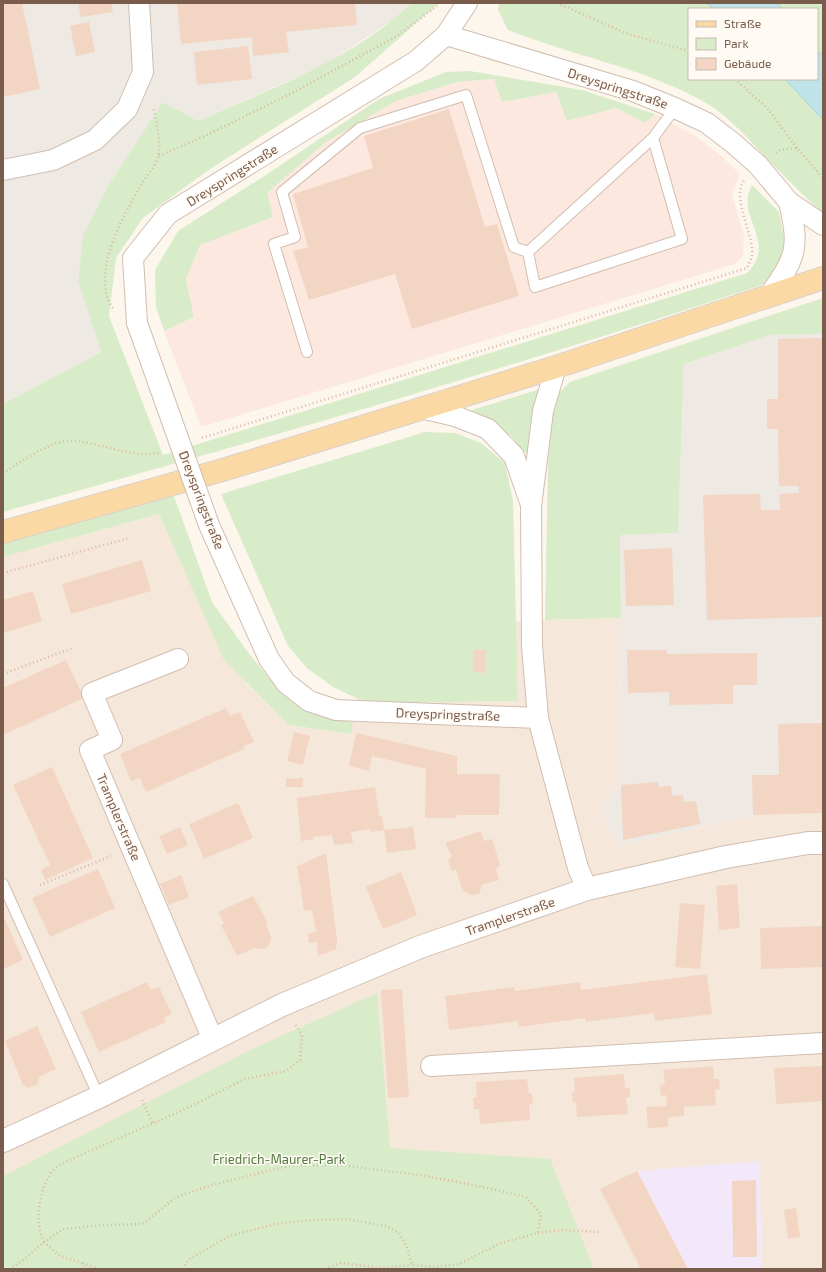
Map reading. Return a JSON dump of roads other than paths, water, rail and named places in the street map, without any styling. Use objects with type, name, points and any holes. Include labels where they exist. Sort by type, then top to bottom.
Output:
[{"type":"main road","points":[[3,532],[226,470],[556,367],[823,278]]},
{"type":"street","points":[[3,170],[52,160],[95,140],[127,109],[143,72],[139,3]]},
{"type":"street","name":"Dreyspringstraße","points":[[467,3],[446,34],[416,61],[168,214],[134,258],[137,323],[209,525],[270,659],[286,683],[309,701],[336,710],[538,718]]},
{"type":"street","name":"Dreyspringstraße","points":[[446,34],[633,91],[707,123],[733,143],[758,166],[789,202],[823,225]]},
{"type":"street","points":[[768,297],[786,272],[794,254],[795,228],[789,202]]},
{"type":"street","points":[[556,367],[543,411],[531,506],[532,646],[538,718],[578,868],[587,889]]},
{"type":"street","points":[[421,408],[455,416],[488,429],[514,456],[531,506]]},
{"type":"street","name":"Tramplerstraße","points":[[178,659],[92,693],[112,740],[90,750],[213,1040]]},
{"type":"street","name":"Tramplerstraße","points":[[3,1141],[99,1097],[282,1005],[420,947],[587,889],[726,857],[808,843],[823,843]]},
{"type":"street","points":[[431,1066],[823,1043]]},
{"type":"lane","points":[[306,352],[274,244],[295,237],[282,192],[360,128],[466,95],[514,247],[528,252]]},
{"type":"lane","points":[[528,252],[653,138],[675,108]]},
{"type":"lane","points":[[528,252],[535,286],[682,238],[653,138]]},
{"type":"lane","points":[[3,884],[99,1097]]},
{"type":"water","points":[[707,3],[777,3],[781,8],[712,8]]},
{"type":"water","points":[[818,51],[823,56],[823,120],[786,80],[818,80]]},
{"type":"park label","name":"Friedrich-Maurer-Park","points":[[279,1159]]}]
